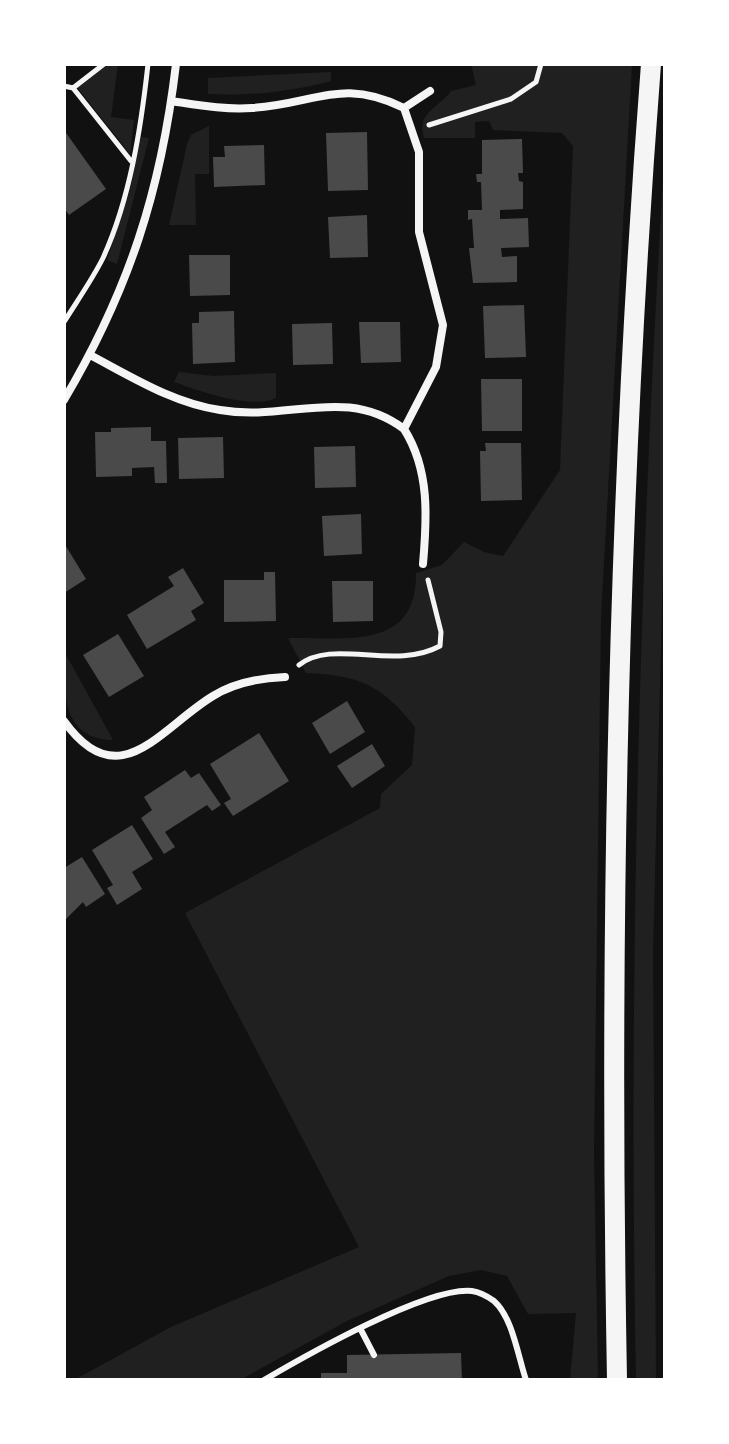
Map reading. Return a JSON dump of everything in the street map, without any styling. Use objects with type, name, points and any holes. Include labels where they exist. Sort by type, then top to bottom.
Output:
[{"type":"main road","points":[[617,1380],[614,949],[618,740],[626,487],[651,64]]},
{"type":"street","points":[[64,400],[90,355],[143,234],[176,64]]},
{"type":"street","points":[[404,108],[430,91]]},
{"type":"street","points":[[171,101],[224,109],[254,108],[353,92],[381,97],[404,108],[413,130],[422,180],[419,232],[443,325],[436,367],[404,429]]},
{"type":"street","points":[[90,355],[188,403],[219,410],[271,414],[347,405],[385,415],[404,429],[419,461],[427,518],[423,564]]},
{"type":"street","points":[[64,721],[90,750],[108,756],[129,754],[148,746],[223,690],[254,681],[285,677]]},
{"type":"lane","points":[[264,1380],[361,1330],[452,1292],[483,1294],[496,1303],[505,1317],[526,1380]]},
{"type":"lane","points":[[361,1330],[374,1355]]},
{"type":"path","points":[[73,88],[104,64]]},
{"type":"path","points":[[64,322],[102,260],[113,231],[131,161],[148,64]]},
{"type":"path","points":[[413,130],[511,99],[536,82],[541,64]]},
{"type":"path","points":[[64,86],[73,88],[131,161]]},
{"type":"path","points":[[285,677],[308,659],[325,653],[413,657],[440,646],[441,632],[423,564]]},
{"type":"shaded area","points":[[106,64],[118,64],[111,117],[134,120],[130,154],[77,87]]},
{"type":"shaded area","points":[[471,64],[632,64],[601,616],[594,1153],[598,1380],[570,1380],[576,1313],[528,1314],[507,1276],[481,1270],[449,1276],[347,1321],[240,1380],[74,1380],[171,1327],[359,1247],[185,913],[380,808],[381,794],[412,765],[415,727],[392,701],[355,680],[306,673],[288,638],[353,638],[391,628],[404,616],[413,598],[416,573],[442,565],[464,542],[484,552],[503,556],[560,470],[573,146],[562,133],[493,130],[489,121],[475,122],[475,138],[424,138],[423,122],[430,111],[451,91],[476,85]]},
{"type":"shaded area","points":[[331,72],[331,81],[300,88],[255,94],[208,94],[208,78]]},
{"type":"shaded area","points":[[209,126],[209,174],[195,174],[196,225],[169,225],[187,144],[191,135]]},
{"type":"shaded area","points":[[141,137],[149,138],[117,264],[107,260],[130,190]]},
{"type":"shaded area","points":[[665,144],[665,492],[653,951],[656,1380],[636,1380],[634,1071],[638,762],[649,453]]},
{"type":"shaded area","points":[[179,372],[213,376],[276,373],[276,398],[253,402],[211,394],[174,382]]},
{"type":"shaded area","points":[[64,651],[113,740],[83,731],[74,721],[66,696]]},
{"type":"building","points":[[64,130],[106,189],[69,215],[64,208]]},
{"type":"building","points":[[367,132],[368,190],[328,191],[326,133]]},
{"type":"building","points":[[522,139],[523,173],[518,173],[519,181],[523,182],[523,209],[500,210],[500,219],[528,218],[529,247],[501,248],[502,257],[517,256],[517,282],[473,283],[469,248],[474,248],[472,219],[468,220],[468,210],[482,210],[481,182],[477,182],[476,174],[482,174],[482,140]]},
{"type":"building","points":[[264,145],[265,185],[214,187],[213,157],[225,157],[224,146]]},
{"type":"building","points":[[367,215],[368,257],[330,258],[328,217]]},
{"type":"building","points":[[189,255],[230,255],[230,295],[190,296]]},
{"type":"building","points":[[524,305],[526,357],[485,358],[483,306]]},
{"type":"building","points":[[234,311],[235,362],[193,364],[192,323],[199,323],[199,312]]},
{"type":"building","points":[[359,322],[400,322],[401,362],[361,363]]},
{"type":"building","points":[[332,323],[333,364],[293,365],[292,324]]},
{"type":"building","points":[[481,379],[522,379],[522,431],[482,431]]},
{"type":"building","points":[[151,427],[151,441],[166,441],[167,483],[155,483],[154,467],[132,468],[132,476],[96,477],[95,432],[111,432],[111,428]]},
{"type":"building","points":[[223,437],[224,478],[179,479],[178,438]]},
{"type":"building","points":[[485,443],[521,443],[522,500],[481,501],[480,451],[486,451]]},
{"type":"building","points":[[355,446],[356,487],[315,488],[314,447]]},
{"type":"building","points":[[361,514],[362,554],[324,556],[322,516]]},
{"type":"building","points":[[64,543],[86,579],[64,593]]},
{"type":"building","points":[[183,568],[204,603],[191,611],[196,620],[147,649],[127,615],[174,586],[168,577]]},
{"type":"building","points":[[264,572],[275,572],[276,621],[224,622],[224,580],[264,580]]},
{"type":"building","points":[[332,581],[373,581],[373,621],[333,622]]},
{"type":"building","points":[[118,634],[144,676],[109,697],[83,655]]},
{"type":"building","points":[[347,701],[365,732],[330,754],[312,723]]},
{"type":"building","points":[[259,733],[289,781],[233,816],[224,803],[231,799],[210,764]]},
{"type":"building","points":[[372,744],[385,766],[352,788],[337,766]]},
{"type":"building","points":[[185,770],[191,778],[199,773],[221,805],[212,811],[207,805],[165,832],[175,847],[164,854],[141,818],[152,810],[144,797]]},
{"type":"building","points":[[132,825],[153,859],[132,872],[142,889],[117,905],[107,888],[113,885],[92,850]]},
{"type":"building","points":[[82,857],[105,894],[86,907],[83,902],[64,921],[64,868]]},
{"type":"building","points":[[461,1353],[462,1380],[321,1380],[321,1373],[347,1373],[347,1355]]}]
